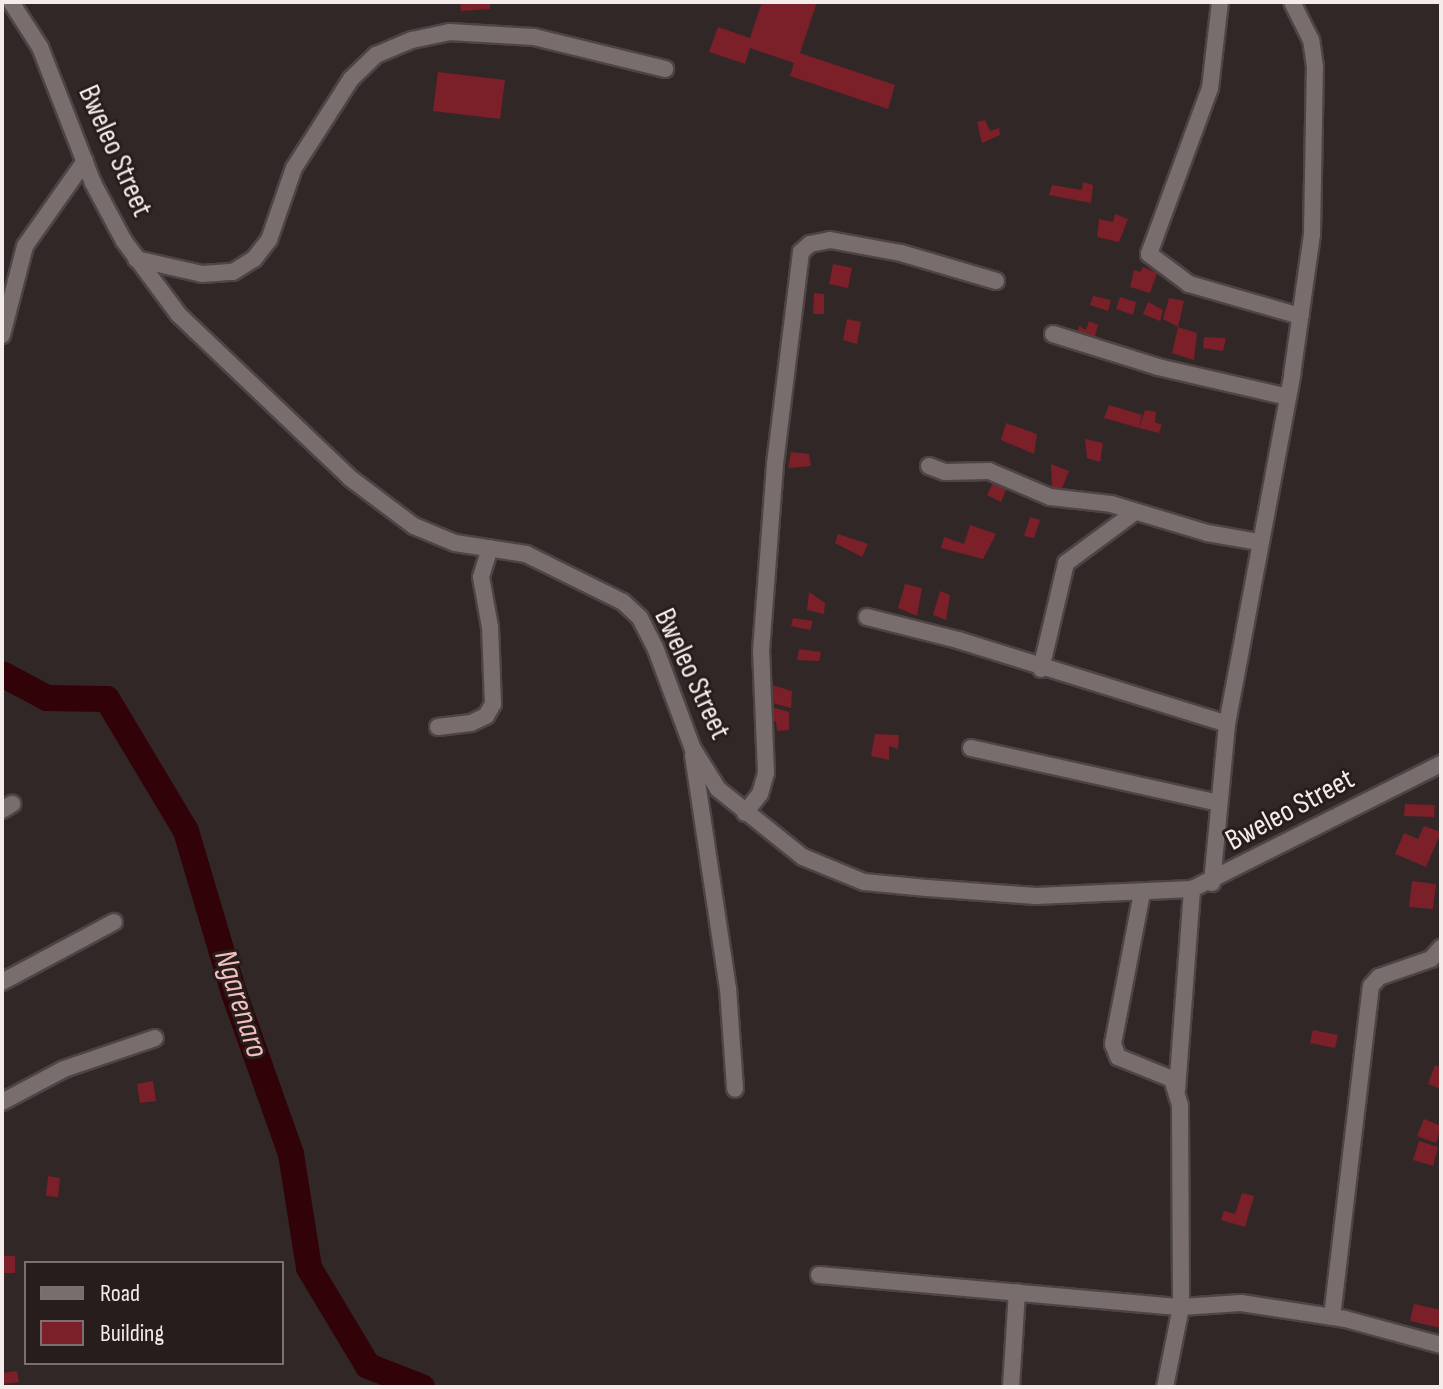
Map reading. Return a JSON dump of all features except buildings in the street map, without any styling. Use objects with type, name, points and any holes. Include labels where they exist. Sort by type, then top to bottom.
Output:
[{"type":"street","name":"Bweleo Street","points":[[11,2],[40,47],[85,161],[136,259],[179,315],[350,478],[414,526],[455,543],[526,554],[623,602],[640,618],[693,749],[718,789],[803,857],[864,882],[1036,896],[1192,889],[1212,883],[1441,765]]},
{"type":"street","points":[[1220,2],[1210,88],[1149,254],[1189,284],[1300,316]]},
{"type":"street","points":[[1212,883],[1227,724],[1288,397],[1312,234],[1315,67],[1311,40],[1292,2]]},
{"type":"street","points":[[136,259],[202,274],[233,272],[254,259],[269,240],[294,168],[351,79],[376,55],[412,40],[449,32],[534,37],[665,69]]},
{"type":"street","points":[[2,335],[25,246],[85,161]]},
{"type":"street","points":[[745,813],[760,794],[766,773],[761,651],[775,464],[801,252],[810,244],[830,240],[901,253],[996,281]]},
{"type":"street","points":[[1053,334],[1158,367],[1288,397]]},
{"type":"street","points":[[929,466],[945,472],[989,471],[1050,497],[1135,512],[1259,542]]},
{"type":"street","points":[[1041,669],[1066,563],[1135,512]]},
{"type":"street","points":[[438,727],[471,723],[486,716],[493,704],[493,652],[481,577],[490,548]]},
{"type":"street","points":[[867,617],[958,640],[1041,669],[1227,724]]},
{"type":"street","points":[[971,748],[1219,803]]},
{"type":"street","points":[[693,749],[728,988],[735,1089]]},
{"type":"street","points":[[1165,1387],[1181,1307],[1177,1090],[1192,889]]},
{"type":"street","points":[[1142,893],[1113,1044],[1118,1057],[1161,1073],[1177,1090]]},
{"type":"street","points":[[2,982],[114,922]]},
{"type":"street","points":[[1332,1317],[1371,986],[1379,977],[1438,956]]},
{"type":"street","points":[[2,1102],[64,1069],[155,1038]]},
{"type":"street","points":[[819,1275],[1181,1307],[1241,1303],[1332,1317],[1441,1345]]},
{"type":"street","points":[[1011,1387],[1017,1292]]},
{"type":"waterway","name":"Ngarenaro","points":[[2,674],[47,698],[107,699],[186,831],[234,993],[291,1154],[309,1268],[368,1366],[422,1387]]}]
